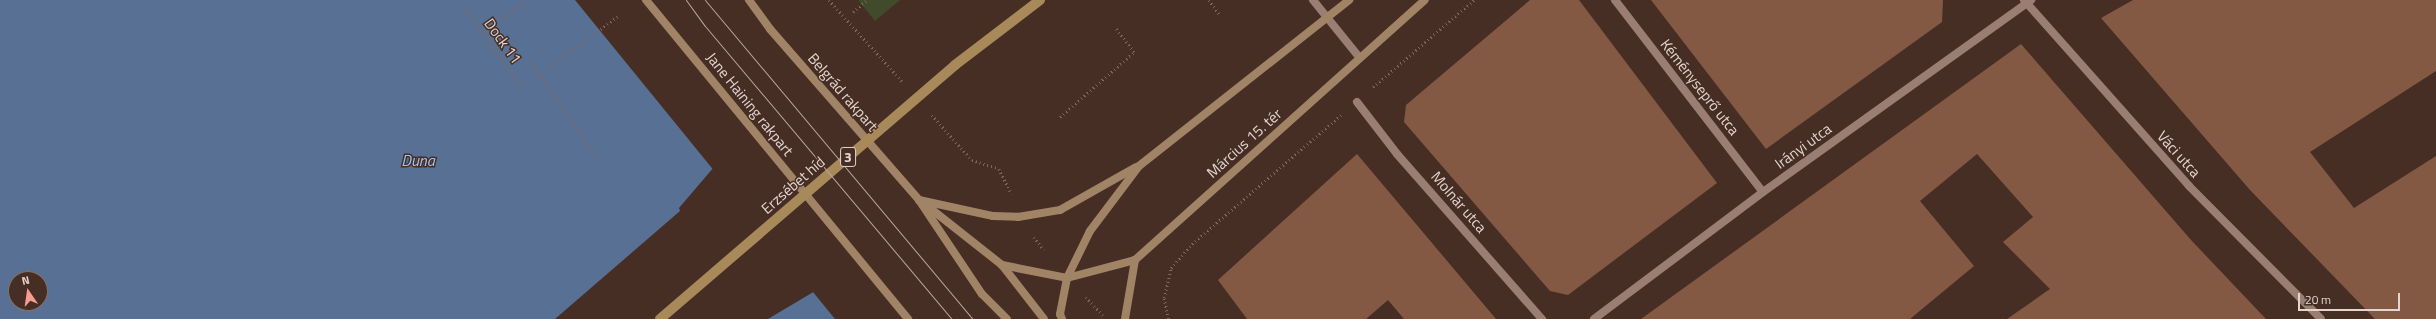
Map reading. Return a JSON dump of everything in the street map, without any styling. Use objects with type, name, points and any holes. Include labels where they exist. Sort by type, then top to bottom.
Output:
[{"type":"main road","name":"Erzsébet híd","points":[[660,319],[955,65],[1040,0]]},
{"type":"street","name":"Jane Haining rakpart","points":[[646,0],[908,319]]},
{"type":"street","name":"Belgrád rakpart","points":[[749,0],[770,29],[919,200],[982,294],[1007,319]]},
{"type":"street","points":[[1313,0],[1328,16],[1359,57]]},
{"type":"street","points":[[919,200],[993,216],[1018,217],[1060,210],[1138,166],[1349,0]]},
{"type":"street","name":"Március 15. tér","points":[[1002,265],[1067,278],[1135,260],[1359,57],[1425,0]]},
{"type":"street","name":"Kéményseprő utca","points":[[1615,0],[1763,192]]},
{"type":"street","name":"Irányi utca","points":[[1594,319],[1763,192],[2027,1]]},
{"type":"street","name":"Váci utca","points":[[2027,1],[2189,186],[2321,319]]},
{"type":"street","name":"Molnár utca","points":[[1357,102],[1397,154],[1542,319]]},
{"type":"street","points":[[1062,319],[1060,314],[1067,278],[1090,230],[1138,166]]},
{"type":"street","name":"Belgrád rakpart","points":[[919,200],[1002,265],[1044,319]]},
{"type":"street","points":[[1125,319],[1135,260]]},
{"type":"path","points":[[483,32],[527,0]]},
{"type":"path","points":[[853,12],[867,0]]},
{"type":"path","points":[[1209,0],[1219,14]]},
{"type":"path","points":[[1168,319],[1164,298],[1171,268],[1192,244],[1474,0]]},
{"type":"path","name":"Dock 11","points":[[465,8],[523,87]]},
{"type":"path","points":[[540,75],[619,15]]},
{"type":"path","points":[[1060,117],[1134,52],[1115,28]]},
{"type":"path","points":[[531,62],[599,160]]},
{"type":"path","points":[[999,169],[1009,185],[1018,217],[1067,278],[1107,319]]},
{"type":"green space","points":[[858,0],[900,0],[875,21]]},
{"type":"water","name":"Duna","points":[[0,0],[575,0],[835,319],[0,319]]},
{"type":"pier","points":[[714,167],[815,291],[768,319],[555,319],[680,211],[679,208]]},
{"type":"building","points":[[1530,0],[1579,0],[1717,183],[1568,295],[1550,291],[1404,122],[1406,105]]},
{"type":"building","points":[[1651,0],[1943,0],[1942,22],[1766,149]]},
{"type":"building","points":[[2133,0],[2436,0],[2436,71],[2310,152],[2354,208],[2436,156],[2436,319],[2375,319],[2250,190],[2101,18]]},
{"type":"building","points":[[2021,44],[2191,240],[2266,319],[2007,319],[2050,289],[2003,242],[2033,217],[1977,154],[1920,201],[1974,266],[1910,319],[1641,319]]},
{"type":"building","points":[[1357,154],[1496,319],[1404,319],[1388,300],[1366,319],[1247,319],[1218,280]]},
{"type":"tram line","points":[[686,0],[705,26],[952,319]]},
{"type":"tram line","points":[[705,0],[973,319]]}]
